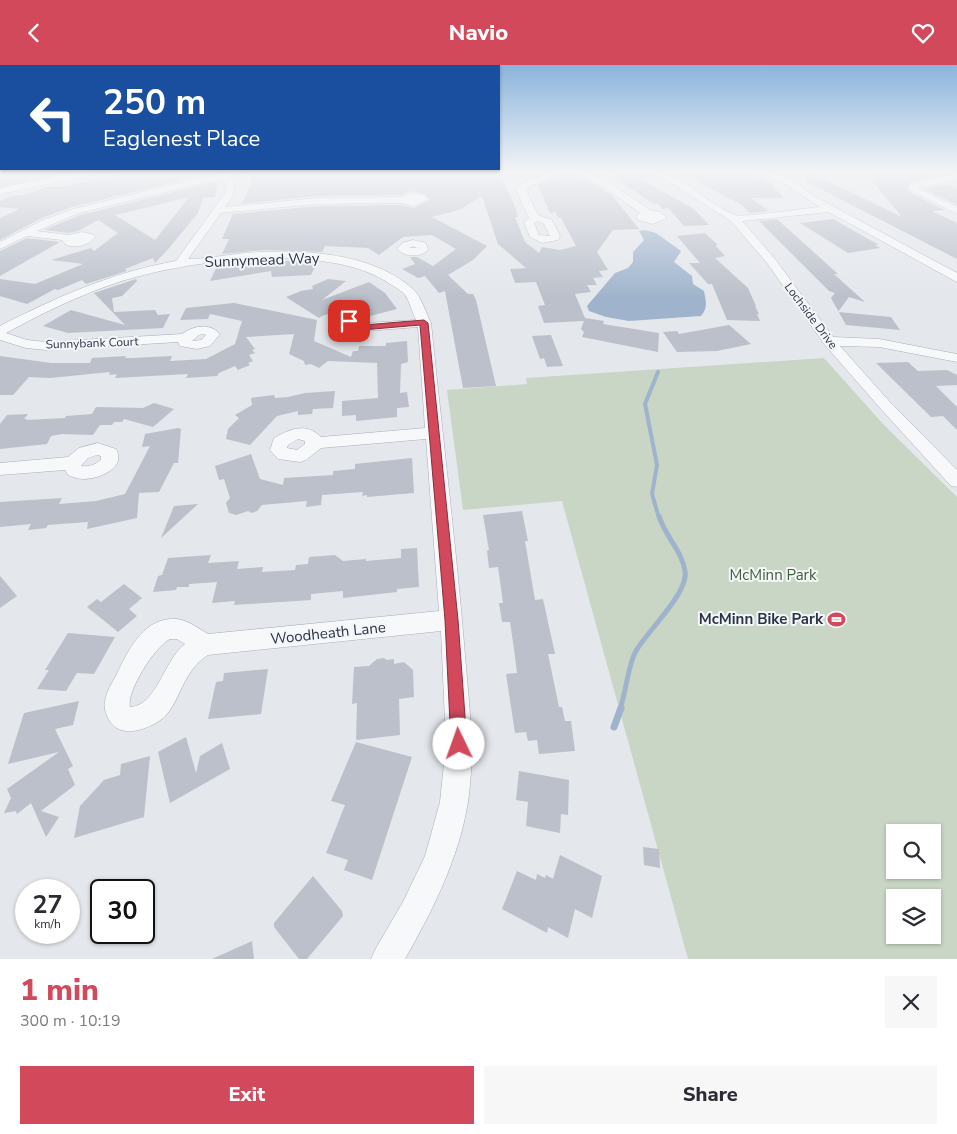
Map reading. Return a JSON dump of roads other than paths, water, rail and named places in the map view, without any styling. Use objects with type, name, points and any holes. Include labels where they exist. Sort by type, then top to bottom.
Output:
[{"type":"street","points":[[0,246],[47,221],[71,213]]},
{"type":"street","points":[[182,263],[182,259],[217,213]]},
{"type":"street","points":[[532,213],[535,219]]},
{"type":"street","name":"Lochside Drive","points":[[725,213],[735,219],[771,261],[829,341],[885,405],[957,481]]},
{"type":"street","points":[[735,219],[790,213]]},
{"type":"street","points":[[838,213],[957,278]]},
{"type":"street","points":[[26,233],[69,239]]},
{"type":"street","name":"Sunnymead Way","points":[[0,331],[70,296],[129,274],[182,263],[292,255],[336,259],[375,268],[391,276],[409,291],[422,311],[451,620],[459,744],[454,802],[439,859],[414,913],[387,959]]},
{"type":"street","points":[[375,268],[398,256]]},
{"type":"street","points":[[362,327],[424,323]]},
{"type":"street","name":"Sunnybank Court","points":[[0,336],[26,344],[46,346],[184,338]]},
{"type":"street","points":[[829,341],[879,343],[957,358]]},
{"type":"street","points":[[315,443],[434,433]]},
{"type":"street","points":[[0,469],[73,463]]},
{"type":"street","name":"Woodheath Lane","points":[[205,645],[451,620]]},
{"type":"water","points":[[645,230],[656,233],[681,251],[674,262],[692,276],[693,284],[704,291],[706,307],[701,316],[629,321],[606,317],[589,311],[587,306],[615,273],[628,268],[633,262],[633,252],[644,240],[639,231]]},
{"type":"waterway","points":[[658,372],[645,404],[657,465],[652,494],[659,518]]},
{"type":"waterway","points":[[620,709],[633,657],[641,643],[674,601],[681,590],[684,580],[685,571],[681,557],[659,516]]},
{"type":"waterway","points":[[614,727],[621,708]]},
{"type":"place","name":"McMinn Bike Park","points":[[837,619]]},
{"type":"park label","name":"McMinn Park","points":[[773,575]]}]
